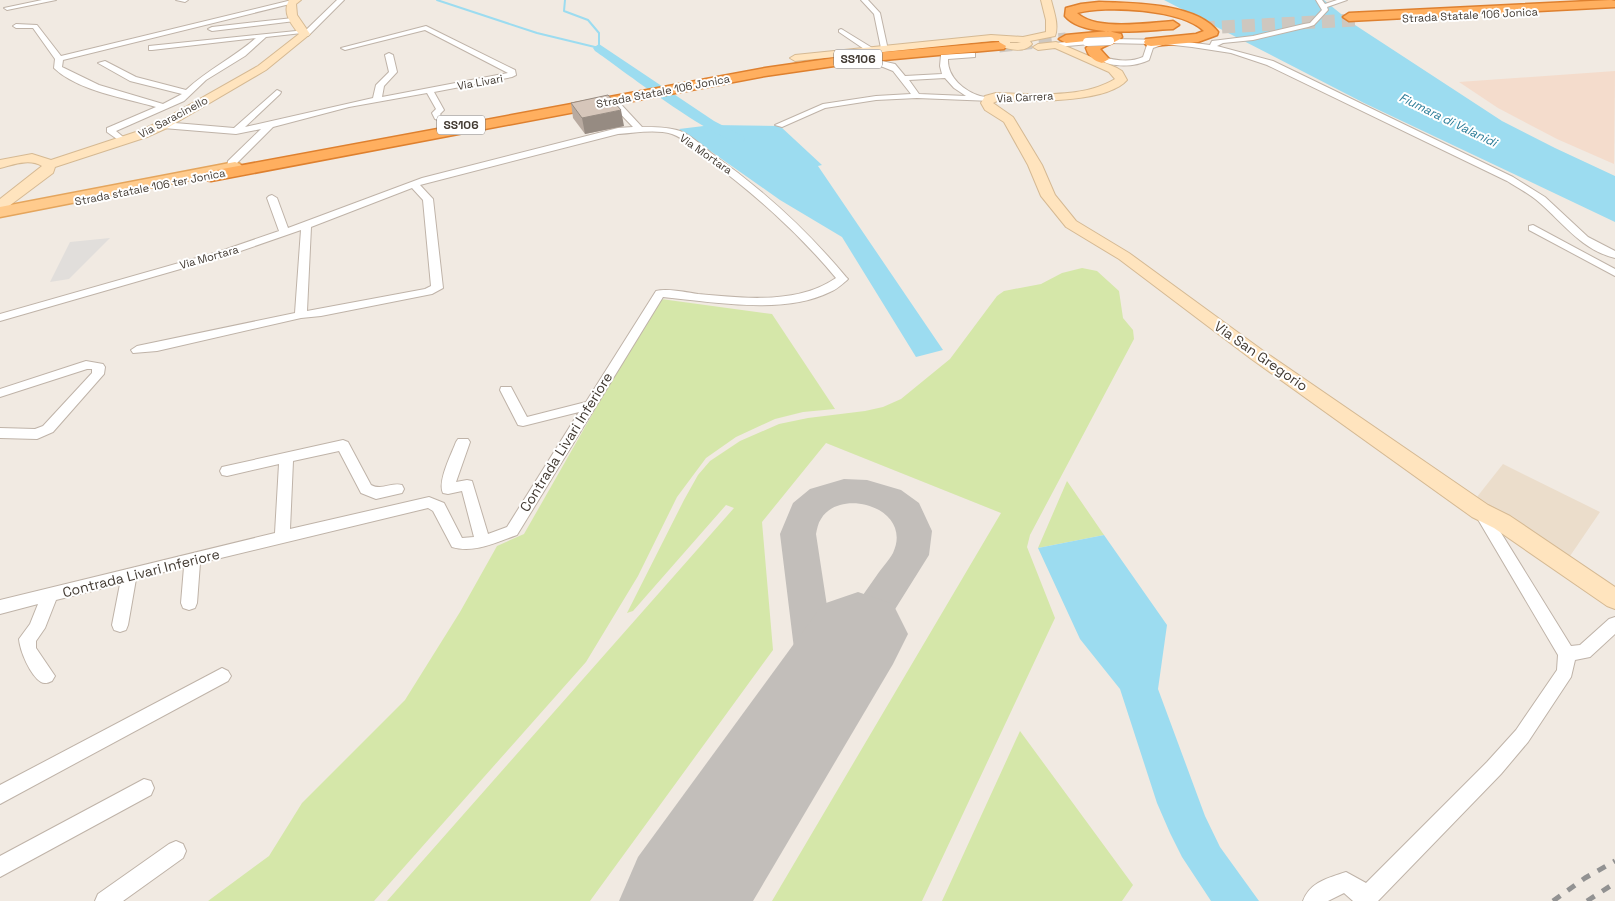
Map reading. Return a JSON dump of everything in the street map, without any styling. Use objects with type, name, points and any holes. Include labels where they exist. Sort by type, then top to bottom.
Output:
[{"type":"highway","points":[[1153,46],[1207,36],[1211,29],[1191,17],[1150,6],[1094,4],[1077,7],[1070,12],[1076,20],[1099,26],[1178,27],[1207,36]]},
{"type":"highway","name":"Strada Statale 106 Jonica","points":[[1352,18],[1613,6]]},
{"type":"highway","points":[[1059,43],[1178,27]]},
{"type":"highway","points":[[1102,62],[1092,49],[1105,40],[1118,36],[1178,27]]},
{"type":"highway","name":"Strada Statale 106 Jonica","points":[[719,77],[999,42]]},
{"type":"highway","name":"Strada Statale 106 Jonica","points":[[300,157],[621,98],[719,77],[854,55],[999,42]]},
{"type":"highway","points":[[811,64],[873,55]]},
{"type":"highway","points":[[719,77],[795,58]]},
{"type":"highway","name":"Strada statale 106 ter Jonica","points":[[211,176],[300,157]]},
{"type":"main road","name":"Strada statale 106 ter Jonica","points":[[0,214],[232,168],[300,157]]},
{"type":"main road","name":"Strada statale 106 ter Jonica","points":[[45,205],[211,176]]},
{"type":"street","points":[[6,8],[53,0]]},
{"type":"street","points":[[179,0],[185,0]]},
{"type":"street","points":[[152,48],[304,32],[341,0]]},
{"type":"street","points":[[864,0],[877,13],[885,48]]},
{"type":"street","points":[[841,30],[873,55],[898,64],[1021,44],[1051,34],[1051,20],[1046,0]]},
{"type":"street","points":[[1207,36],[1223,41],[1248,39],[1306,26],[1312,24],[1326,10],[1324,4],[1344,0]]},
{"type":"street","points":[[294,1],[290,7],[294,20],[304,32]]},
{"type":"street","points":[[59,59],[294,1]]},
{"type":"street","points":[[164,33],[294,20]]},
{"type":"street","points":[[16,26],[35,26],[59,59],[58,68],[65,73],[102,88],[166,107]]},
{"type":"street","name":"Via Livari","points":[[163,125],[236,130],[270,125],[349,105],[506,78],[512,75],[512,72],[426,28],[345,48]]},
{"type":"street","name":"Via Saracinello","points":[[0,206],[48,170],[49,165],[124,141],[163,125],[262,68],[304,32]]},
{"type":"street","points":[[124,141],[110,130],[166,107],[187,94],[203,78],[242,54],[264,36]]},
{"type":"street","points":[[1207,36],[1239,52],[1270,63],[1510,179],[1545,202],[1575,233],[1591,245],[1615,255]]},
{"type":"street","points":[[795,58],[873,55],[885,48],[991,38],[999,42],[1038,47],[1059,43],[1113,41],[1153,46]]},
{"type":"street","points":[[1113,41],[1153,46]]},
{"type":"street","points":[[1072,51],[1071,48],[1084,42]]},
{"type":"street","points":[[1059,43],[1072,51],[1102,62],[1119,62],[1134,65],[1145,59],[1153,46]]},
{"type":"street","points":[[1059,43],[1102,62]]},
{"type":"street","points":[[377,100],[380,85],[393,72],[389,55]]},
{"type":"street","points":[[972,55],[944,57],[944,69],[948,76],[964,92],[975,97]]},
{"type":"street","name":"Via Carrera","points":[[1048,196],[1024,143],[1009,120],[989,107],[987,103],[989,99],[1088,92],[1111,86],[1121,80],[1118,73],[1102,62]]},
{"type":"street","points":[[102,63],[133,79],[187,94]]},
{"type":"street","points":[[898,64],[904,78],[917,96]]},
{"type":"street","points":[[904,78],[948,76]]},
{"type":"street","points":[[430,91],[440,110],[436,113],[438,117]]},
{"type":"street","points":[[236,130],[277,92]]},
{"type":"street","points":[[779,126],[823,106],[876,98],[917,96],[989,99]]},
{"type":"street","points":[[621,98],[640,130]]},
{"type":"street","points":[[232,168],[231,163],[270,125]]},
{"type":"street","name":"Via Mortara","points":[[0,318],[225,253],[306,225],[413,184],[618,131],[664,130],[678,134],[770,201],[817,248],[842,279]]},
{"type":"street","points":[[0,164],[29,159],[40,160],[49,165]]},
{"type":"street","points":[[137,350],[302,315],[428,292],[436,288],[428,199],[413,184]]},
{"type":"street","name":"Via San Gregorio","points":[[1048,196],[1060,212],[1076,227],[1124,256],[1256,354],[1480,511],[1502,522],[1615,599]]},
{"type":"street","points":[[272,198],[284,232]]},
{"type":"street","points":[[302,315],[306,225]]},
{"type":"street","points":[[1533,228],[1615,273]]},
{"type":"street","name":"Contrada Livari Inferiore","points":[[0,608],[428,502],[439,507],[457,543],[463,544],[482,540],[512,531],[660,292],[752,301],[810,296],[837,284],[842,279]]},
{"type":"street","points":[[0,393],[86,365],[93,364],[99,367],[98,374],[48,429],[37,434],[0,433]]},
{"type":"street","points":[[506,390],[523,422],[589,405]]},
{"type":"street","points":[[463,442],[450,476],[448,489],[467,485],[482,540]]},
{"type":"street","points":[[227,471],[343,446],[366,489],[376,494],[397,489]]},
{"type":"street","points":[[282,537],[286,458]]},
{"type":"street","points":[[1313,901],[1324,890],[1346,882],[1365,899],[1494,768],[1522,736],[1565,672],[1567,654],[1480,511]]},
{"type":"street","points":[[189,603],[192,561]]},
{"type":"street","points":[[120,625],[129,576]]},
{"type":"street","points":[[46,676],[28,650],[27,640],[38,628],[49,596]]},
{"type":"street","points":[[1567,654],[1584,652],[1615,624]]},
{"type":"street","points":[[0,795],[222,676]]},
{"type":"street","points":[[0,867],[144,788]]},
{"type":"street","points":[[105,901],[176,851]]},
{"type":"shaded area","points":[[1615,71],[1614,164],[1557,139],[1498,108],[1459,82]]},
{"type":"shaded area","points":[[110,238],[69,279],[50,282],[70,242]]},
{"type":"shaded area","points":[[1503,464],[1600,512],[1568,559],[1473,502]]},
{"type":"green space","points":[[1082,268],[1097,271],[1119,291],[1123,318],[1133,330],[1134,339],[1030,535],[1027,547],[1055,618],[922,901],[772,901],[1001,513],[826,443],[762,522],[773,650],[590,901],[387,901],[734,508],[726,505],[633,611],[627,613],[684,500],[698,475],[710,461],[740,441],[779,424],[808,418],[865,411],[883,407],[901,399],[950,359],[997,296],[1004,291],[1041,284],[1062,273]]},
{"type":"green space","points":[[661,299],[772,314],[835,409],[803,412],[775,419],[736,437],[706,458],[677,497],[638,576],[586,662],[374,901],[208,901],[269,856],[302,803],[405,700],[460,612],[497,546],[524,534],[617,371]]},
{"type":"green space","points":[[1067,481],[1104,535],[1038,548]]},
{"type":"green space","points":[[1020,731],[1133,885],[1122,901],[942,901]]},
{"type":"water","name":"Fiumara di Valanidi","points":[[1164,0],[1324,0],[1352,23],[1502,121],[1615,176],[1615,222],[1364,103]]},
{"type":"water","points":[[712,125],[780,126],[822,165],[818,166],[943,350],[916,357],[842,237],[780,200],[679,129]]},
{"type":"water","points":[[1104,535],[1167,625],[1158,689],[1205,816],[1220,847],[1259,901],[1211,901],[1182,857],[1157,803],[1120,689],[1080,639],[1038,548]]},
{"type":"building","points":[[608,95],[621,110],[582,118],[571,103]]},
{"type":"waterway","points":[[437,0],[537,33],[599,48],[599,33],[588,20],[564,11],[565,0]]},
{"type":"waterway","points":[[599,48],[709,124],[738,139]]},
{"type":"taxiway","points":[[805,715],[814,691],[816,665],[798,534],[805,512],[822,498],[844,491],[867,492],[889,499],[906,512],[915,531],[911,555],[858,634]]},
{"type":"runway","points":[[682,901],[858,634]]},
{"type":"tunnel","points":[[1202,28],[1355,20]]},
{"type":"tunnel","points":[[999,46],[1066,39]]},
{"type":"railway","points":[[1553,901],[1585,878],[1615,861]]},
{"type":"railway","points":[[1587,901],[1615,883]]}]
